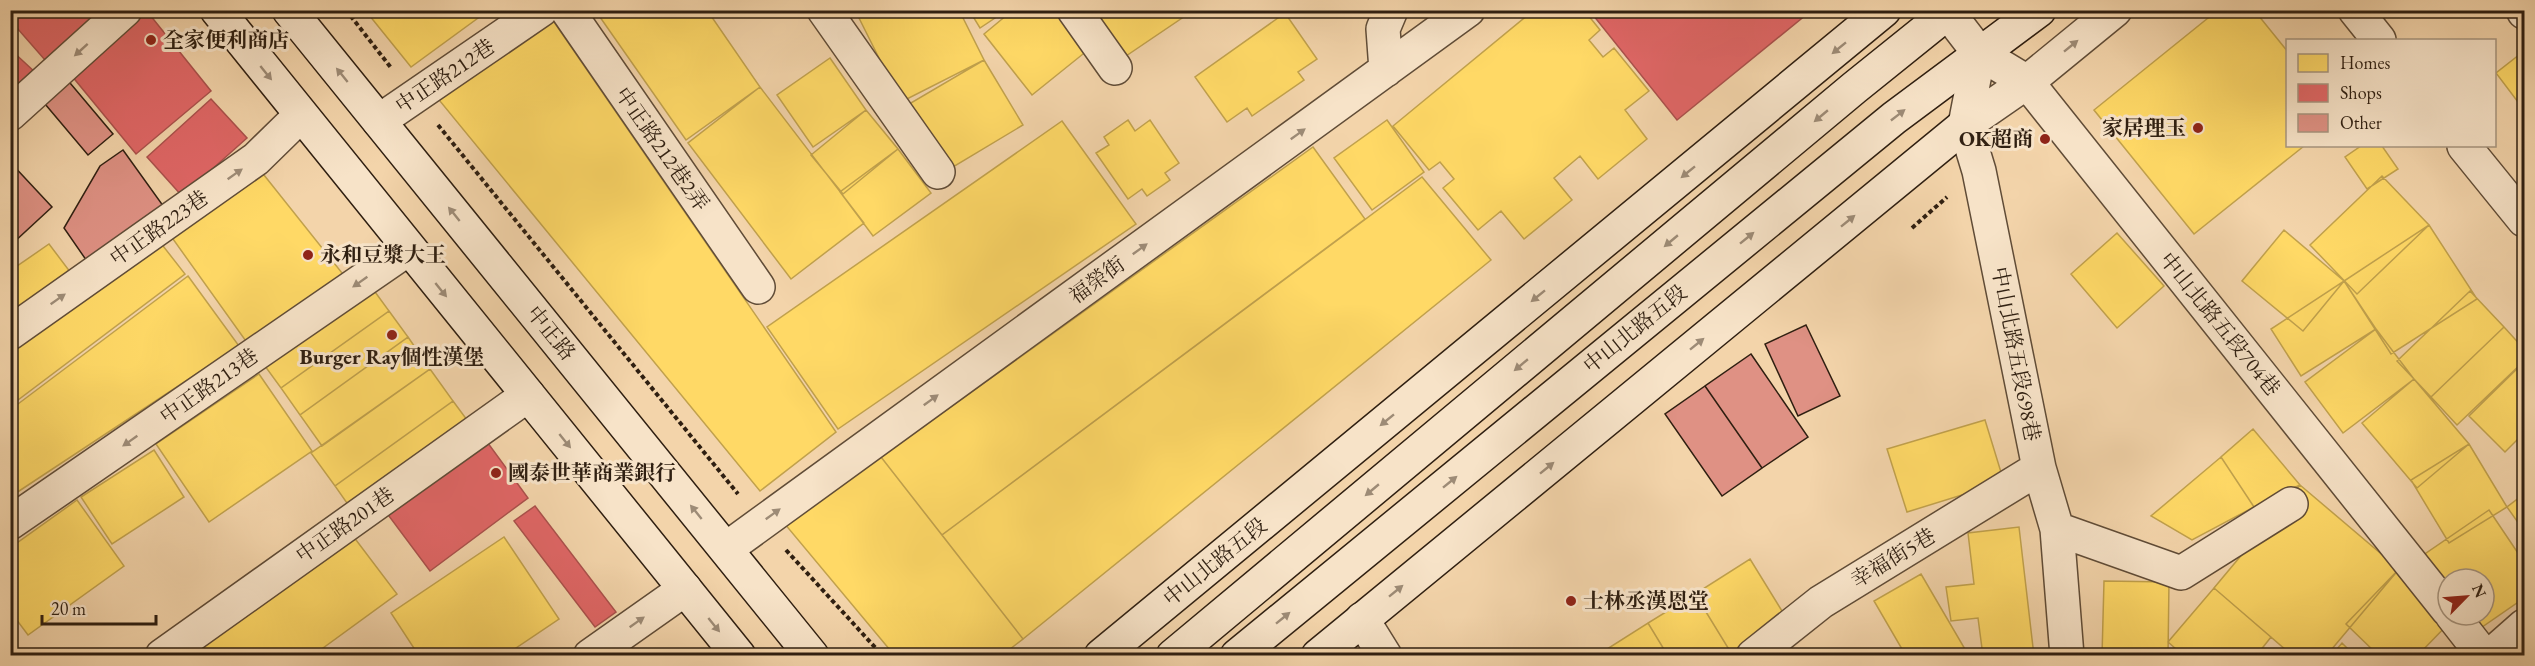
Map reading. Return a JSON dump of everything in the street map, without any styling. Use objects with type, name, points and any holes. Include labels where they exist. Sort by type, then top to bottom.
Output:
[{"type":"street","points":[[10,114],[125,10]]},
{"type":"street","points":[[217,10],[300,116],[739,656]]},
{"type":"street","name":"中正路","points":[[289,10],[812,656]]},
{"type":"street","name":"中正路212巷","points":[[379,121],[541,10]]},
{"type":"street","name":"中正路212巷2弄","points":[[567,10],[758,287]]},
{"type":"street","points":[[824,10],[938,172]]},
{"type":"street","points":[[1074,10],[1115,68]]},
{"type":"street","points":[[1386,70],[1383,29],[1392,10]]},
{"type":"street","name":"福榮街","points":[[726,549],[1468,10]]},
{"type":"street","name":"中山北路五段","points":[[1101,656],[1884,10]]},
{"type":"street","name":"中山北路五段","points":[[1237,656],[1894,118],[2039,10]]},
{"type":"street","points":[[1318,656],[1965,125],[2027,82],[2115,10]]},
{"type":"street","points":[[2355,10],[2378,39]]},
{"type":"street","points":[[1949,11],[1979,53]]},
{"type":"street","name":"中山北路五段","points":[[1173,656],[1949,11]]},
{"type":"street","name":"中山北路五段704巷","points":[[1979,53],[2027,82],[2436,595]]},
{"type":"street","name":"中山北路五段698巷","points":[[1979,53],[1965,125],[1979,171],[2039,468],[2057,529],[2067,656]]},
{"type":"street","name":"中正路223巷","points":[[10,333],[256,159],[300,116]]},
{"type":"street","points":[[2465,147],[2524,220]]},
{"type":"street","name":"中正路213巷","points":[[10,523],[408,249]]},
{"type":"street","name":"中正路201巷","points":[[162,656],[528,395]]},
{"type":"street","name":"幸福街5巷","points":[[1753,656],[1821,602],[2039,468]]},
{"type":"street","points":[[2057,529],[2181,573],[2291,504]]},
{"type":"street","points":[[590,656],[685,589]]},
{"type":"street","points":[[1362,619],[1385,656]]},
{"type":"street","points":[[2490,656],[2524,626]]},
{"type":"street","points":[[2461,627],[2484,656]]},
{"type":"path","points":[[346,10],[762,523],[883,656]]},
{"type":"path","points":[[1912,228],[1947,197]]},
{"type":"building: Homes","points":[[365,10],[489,10],[411,67]]},
{"type":"building: Homes","points":[[595,10],[707,10],[760,87],[686,140]]},
{"type":"building: Homes","points":[[855,10],[959,10],[984,60],[901,102]]},
{"type":"building: Homes","points":[[969,10],[1007,10],[980,28]]},
{"type":"building: Homes","points":[[1013,10],[1056,10],[1088,50],[1032,95],[984,34]]},
{"type":"building: Homes","points":[[1100,10],[1186,10],[1188,14],[1123,58],[1094,14]]},
{"type":"building: Homes","points":[[1534,10],[1584,10],[1600,30],[1589,40],[1603,57],[1614,48],[1649,91],[1625,110],[1647,139],[1598,179],[1580,156],[1554,178],[1572,200],[1524,239],[1501,211],[1478,230],[1443,188],[1454,179],[1440,162],[1429,170],[1393,126]]},
{"type":"building: Homes","name":"家居理玉","points":[[2218,10],[2254,10],[2286,50],[2286,147],[2303,147],[2194,234],[2094,110]]},
{"type":"building: Homes","points":[[1285,13],[1317,59],[1298,72],[1304,80],[1252,116],[1247,108],[1227,122],[1195,77]]},
{"type":"building: Homes","points":[[552,19],[836,432],[760,491],[435,95]]},
{"type":"building: Homes","points":[[2524,51],[2524,110],[2496,73]]},
{"type":"building: Homes","points":[[830,58],[866,110],[813,147],[777,95]]},
{"type":"building: Homes","points":[[984,60],[1023,125],[943,173],[904,107]]},
{"type":"building: Homes","points":[[760,87],[864,223],[791,279],[688,143]]},
{"type":"building: Homes","points":[[866,110],[898,149],[843,194],[811,155]]},
{"type":"building: Homes","points":[[1128,120],[1135,131],[1150,120],[1179,163],[1165,173],[1170,180],[1147,196],[1142,189],[1128,199],[1096,153],[1109,145],[1104,137]]},
{"type":"building: Homes","points":[[1387,120],[1424,172],[1372,210],[1334,158]]},
{"type":"building: Homes","points":[[1062,121],[1136,224],[838,429],[767,327]]},
{"type":"building: Homes","points":[[1313,147],[1365,219],[942,535],[881,457]]},
{"type":"building: Homes","points":[[2360,147],[2383,147],[2398,169],[2367,189],[2345,157]]},
{"type":"building: Homes","points":[[898,149],[931,193],[873,236],[840,192]]},
{"type":"building: Homes","points":[[260,170],[346,278],[248,344],[168,232]]},
{"type":"building: Homes","points":[[2382,176],[2429,225],[2357,294],[2310,245]]},
{"type":"building: Homes","points":[[1422,177],[1491,260],[1023,639],[942,535]]},
{"type":"building: Homes","points":[[2429,225],[2477,299],[2391,354],[2344,281]]},
{"type":"building: Homes","points":[[2284,230],[2344,281],[2303,331],[2242,281]]},
{"type":"building: Homes","points":[[2117,233],[2164,286],[2117,328],[2071,274]]},
{"type":"building: Homes","points":[[156,237],[185,274],[10,406],[10,343]]},
{"type":"building: Homes","points":[[49,244],[77,281],[10,331],[10,271]]},
{"type":"building: Homes","points":[[188,276],[239,346],[10,497],[10,410]]},
{"type":"building: Homes","points":[[2344,281],[2376,329],[2301,376],[2271,329]]},
{"type":"building: Homes","points":[[370,285],[389,311],[281,388],[262,362]]},
{"type":"building: Homes","points":[[2470,291],[2504,327],[2431,397],[2397,361]]},
{"type":"building: Homes","points":[[389,311],[408,337],[300,415],[281,388]]},
{"type":"building: Homes","points":[[2504,327],[2524,349],[2524,361],[2457,425],[2431,397]]},
{"type":"building: Homes","points":[[2376,329],[2414,379],[2343,433],[2305,382]]},
{"type":"building: Homes","points":[[408,337],[430,369],[322,446],[300,415]]},
{"type":"building: Homes","points":[[2524,362],[2524,433],[2505,452],[2469,416]]},
{"type":"building: Homes","points":[[430,369],[453,401],[335,486],[311,453]]},
{"type":"building: Homes","points":[[259,374],[312,451],[209,522],[156,444]]},
{"type":"building: Homes","points":[[2414,379],[2469,444],[2417,488],[2362,423]]},
{"type":"building: Homes","points":[[453,401],[473,428],[354,513],[335,486]]},
{"type":"building: Homes","points":[[1985,420],[2004,482],[1907,512],[1887,449]]},
{"type":"building: Homes","points":[[2253,429],[2300,485],[2254,507],[2221,457]]},
{"type":"building: Homes","points":[[2469,444],[2507,507],[2449,543],[2411,480]]},
{"type":"building: Homes","points":[[154,450],[184,497],[112,544],[81,497]]},
{"type":"building: Homes","points":[[881,457],[1023,639],[1001,656],[895,656],[784,523]]},
{"type":"building: Homes","points":[[2221,457],[2254,507],[2192,540],[2151,516]]},
{"type":"building: Homes","points":[[2300,485],[2399,569],[2326,656],[2293,656],[2214,588]]},
{"type":"building: Homes","points":[[2524,494],[2524,531],[2507,507]]},
{"type":"building: Homes","points":[[77,500],[124,566],[28,635],[10,611],[10,548]]},
{"type":"building: Homes","points":[[2489,510],[2524,562],[2524,598],[2496,617],[2496,567],[2436,567],[2436,583],[2419,558]]},
{"type":"building: Homes","points":[[2019,527],[2034,656],[1983,656],[1978,618],[1951,621],[1946,587],[1974,584],[1968,533]]},
{"type":"building: Homes","points":[[350,532],[397,594],[312,656],[177,656]]},
{"type":"building: Homes","points":[[504,537],[559,619],[504,656],[419,656],[391,613]]},
{"type":"building: Homes","points":[[1750,559],[1790,624],[1740,656],[1733,656],[1695,594]]},
{"type":"building: Homes","points":[[2399,569],[2436,605],[2436,627],[2445,627],[2417,656],[2379,656],[2346,624]]},
{"type":"building: Homes","points":[[1921,574],[1969,656],[1906,656],[1874,601]]},
{"type":"building: Homes","points":[[2104,581],[2169,582],[2168,656],[2102,656]]},
{"type":"building: Homes","points":[[2214,588],[2271,637],[2256,656],[2184,656],[2168,642]]},
{"type":"building: Homes","points":[[1695,594],[1733,656],[1668,656],[1648,623]]},
{"type":"building: Homes","points":[[1648,623],[1668,656],[1596,656]]},
{"type":"building: Homes","points":[[2467,627],[2482,627],[2472,634]]},
{"type":"building: Homes","points":[[2342,643],[2355,656],[2331,656]]},
{"type":"building: Shops","points":[[10,10],[101,10],[45,60],[10,20]]},
{"type":"building: Shops","points":[[140,10],[146,10],[211,91],[136,154],[67,70]]},
{"type":"building: Shops","points":[[1589,10],[1812,10],[1677,120]]},
{"type":"building: Shops","points":[[10,49],[37,74],[10,102]]},
{"type":"building: Shops","points":[[211,99],[247,138],[182,196],[147,157]]},
{"type":"building: Shops","points":[[482,435],[528,498],[430,571],[383,508]]},
{"type":"building: Shops","points":[[535,506],[616,612],[595,627],[514,521]]},
{"type":"building: Other","points":[[65,77],[113,134],[88,155],[40,98]]},
{"type":"building: Other","points":[[123,150],[169,214],[91,267],[64,228],[100,166]]},
{"type":"building: Other","points":[[10,162],[52,207],[13,243],[10,241]]},
{"type":"building: Other","points":[[1806,325],[1840,396],[1798,416],[1765,344]]},
{"type":"building: Other","points":[[1751,354],[1808,437],[1762,468],[1705,386]]},
{"type":"building: Other","points":[[1705,386],[1762,468],[1722,496],[1665,414]]},
{"type":"place","name":"全家便利商店","points":[[151,40]]},
{"type":"place","name":"家居理玉","points":[[2198,128]]},
{"type":"place","name":"OK超商","points":[[2045,139]]},
{"type":"place","name":"永和豆漿大王","points":[[308,255]]},
{"type":"place","name":"Burger Ray個性漢堡","points":[[392,335]]},
{"type":"place","name":"國泰世華商業銀行","points":[[496,473]]},
{"type":"place","name":"士林丞漢恩堂","points":[[1571,601]]}]
